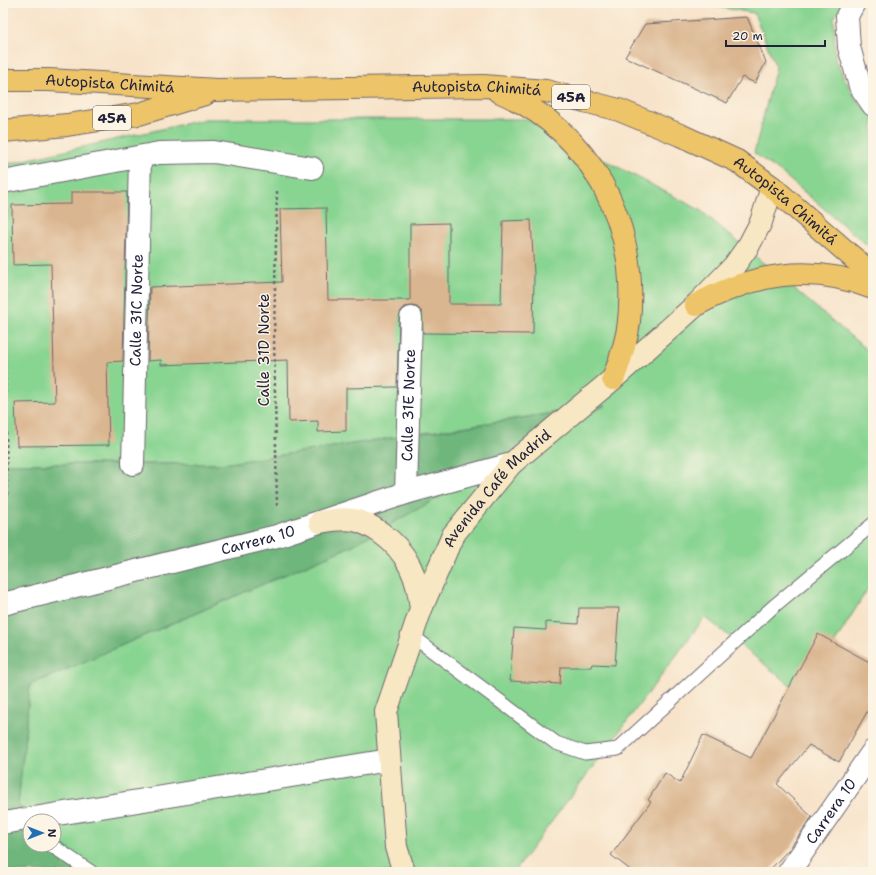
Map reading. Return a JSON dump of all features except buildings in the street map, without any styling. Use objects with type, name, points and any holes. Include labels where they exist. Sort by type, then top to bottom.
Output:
[{"type":"highway","name":"Autopista Chimitá","points":[[3,80],[49,80],[217,90],[484,86],[546,91],[619,110],[680,135],[737,162],[772,187],[873,275]]},
{"type":"highway","points":[[484,86],[512,97],[538,113],[562,132],[583,154],[615,207],[627,250],[631,293],[629,323],[623,351],[613,379]]},
{"type":"highway","name":"Autopista Chimitá","points":[[3,131],[67,125],[139,114],[217,90]]},
{"type":"highway","points":[[696,305],[729,288],[749,281],[778,275],[808,274],[834,276],[873,288]]},
{"type":"street","points":[[854,3],[847,16],[849,47],[860,86],[873,105]]},
{"type":"street","points":[[3,182],[159,153],[214,152],[312,168]]},
{"type":"street","name":"Calle 31C Norte","points":[[133,464],[140,157]]},
{"type":"street","name":"Avenida Café Madrid","points":[[404,872],[396,847],[386,712],[420,609],[453,535],[511,464],[613,379],[696,305],[734,266],[749,245],[761,222],[772,187]]},
{"type":"street","name":"Calle 31E Norte","points":[[406,492],[411,318]]},
{"type":"street","name":"Carrera 10","points":[[3,604],[277,536],[406,492],[511,464]]},
{"type":"street","points":[[320,522],[340,519],[355,520],[374,528],[391,540],[404,555],[413,572],[419,590],[420,609]]},
{"type":"street","name":"Carrera 10","points":[[789,872],[873,751]]},
{"type":"street","points":[[16,825],[389,760]]},
{"type":"lane","points":[[411,635],[556,743],[585,753],[618,749],[774,606],[873,524]]},
{"type":"lane","points":[[62,852],[90,872]]},
{"type":"path","name":"Calle 31D Norte","points":[[277,536],[274,337],[278,163]]},
{"type":"path","points":[[3,207],[7,497]]},
{"type":"green space","points":[[693,3],[844,3],[834,18],[835,60],[855,98],[873,116],[873,250],[783,174],[754,153],[776,67],[754,13]]},
{"type":"green space","points":[[206,119],[526,119],[700,210],[873,355],[873,580],[803,695],[705,617],[514,872],[95,872],[62,844],[62,813],[27,813],[18,805],[30,685],[351,546],[604,405],[223,464],[9,464],[3,462],[3,165]]},
{"type":"green space","points":[[606,405],[351,546],[30,685],[18,805],[27,813],[22,813],[22,853],[62,853],[62,844],[95,872],[3,872],[3,462],[9,464],[223,464]]}]
